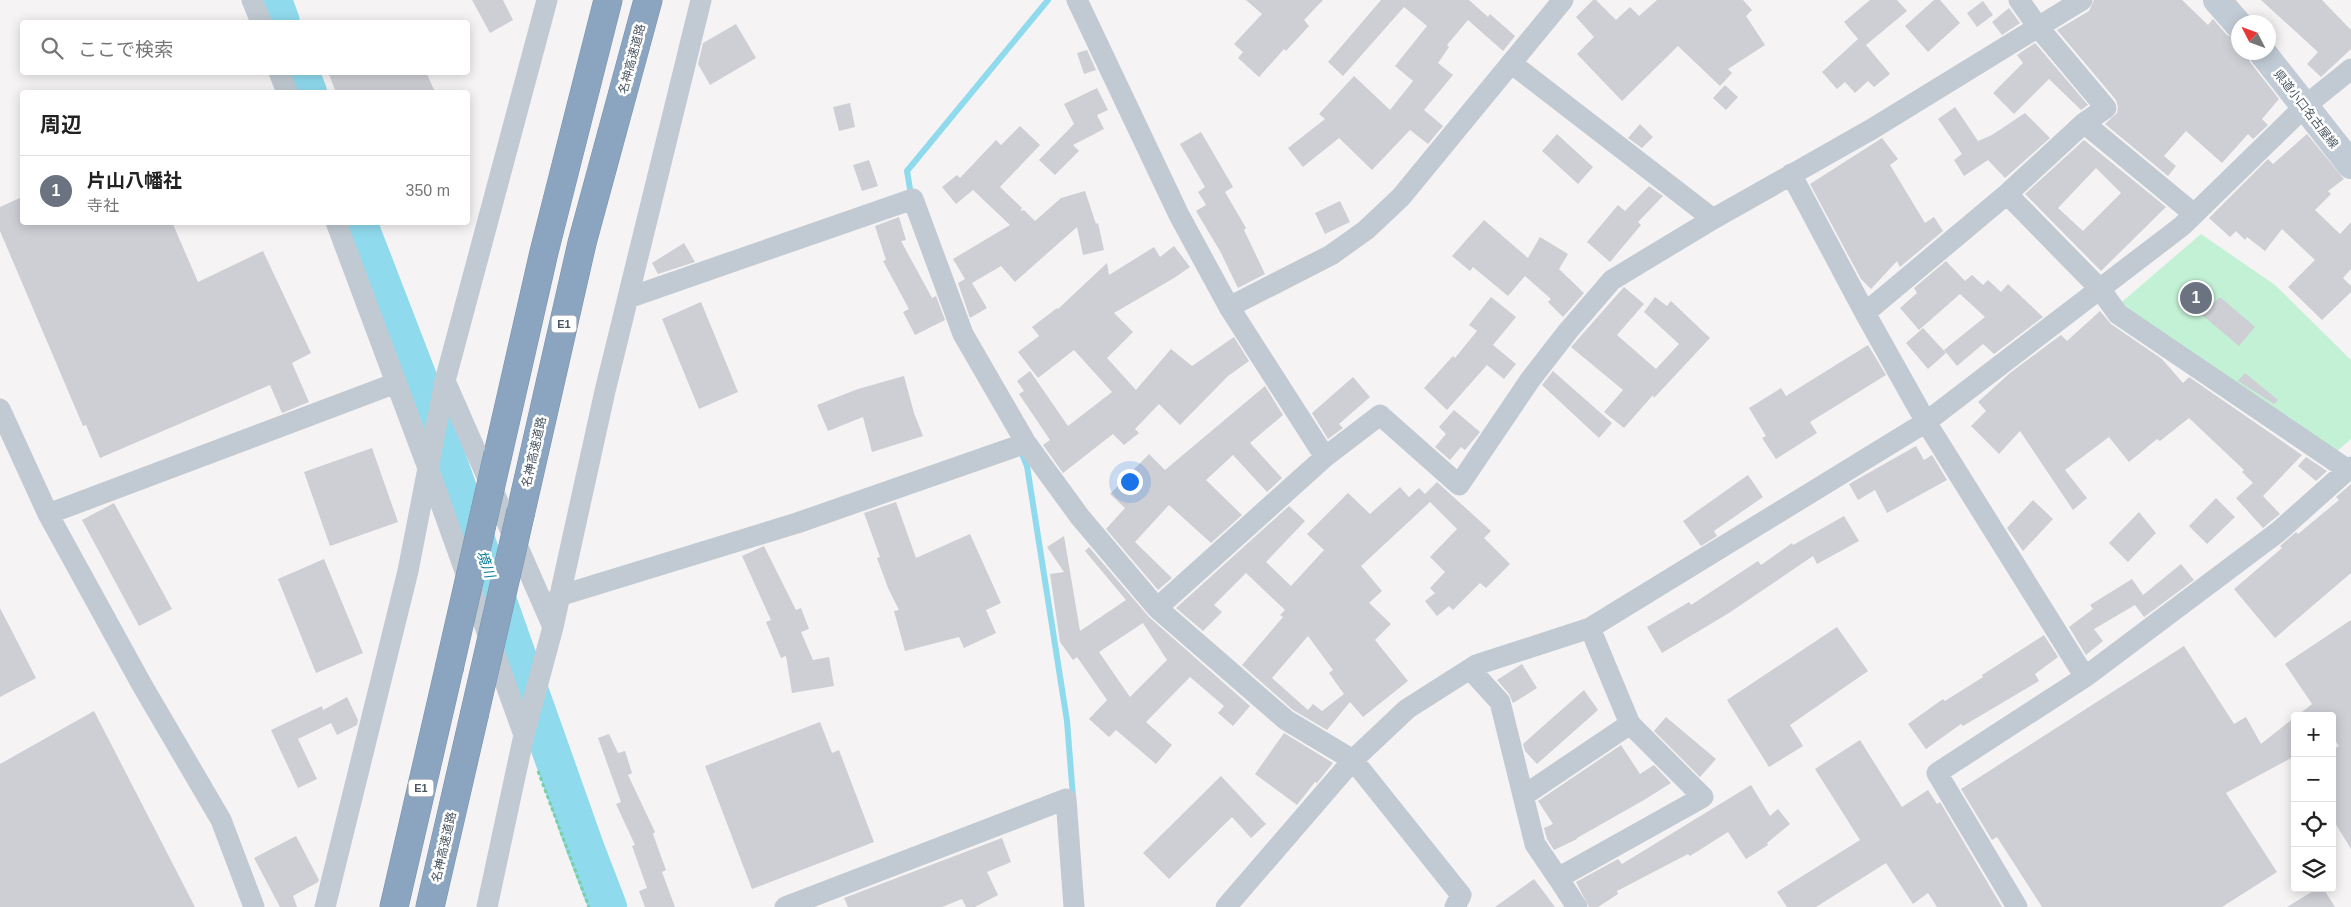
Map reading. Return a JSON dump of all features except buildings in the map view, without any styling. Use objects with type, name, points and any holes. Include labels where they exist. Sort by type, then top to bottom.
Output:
[{"type":"highway","name":"E1","points":[[394,907],[544,252],[608,0]]},
{"type":"highway","name":"名神高速道路","points":[[430,907],[582,243],[648,0]]},
{"type":"main road","points":[[2217,0],[2231,16]]},
{"type":"main road","name":"県道小口名古屋線","points":[[2268,60],[2351,165]]},
{"type":"street","points":[[252,0],[260,20]]},
{"type":"street","points":[[325,907],[408,571],[445,381],[547,0]]},
{"type":"street","points":[[487,907],[524,735],[551,633],[628,298],[702,0]]},
{"type":"street","points":[[1077,0],[1179,215],[1228,307],[1325,457]]},
{"type":"street","points":[[1228,307],[1331,255],[1366,230],[1400,197],[1563,0]]},
{"type":"street","points":[[1865,313],[2007,194],[2084,123],[2106,108],[2038,27],[2019,0]]},
{"type":"street","points":[[1157,608],[1325,457],[1380,415],[1459,485],[1530,380],[1568,331],[1612,280],[1713,219],[1872,129],[2082,0]]},
{"type":"street","points":[[1511,63],[1713,219]]},
{"type":"street","points":[[1226,907],[1353,760],[1407,710],[1470,669],[1590,628],[1926,422],[2182,226],[2305,106],[2351,69]]},
{"type":"street","points":[[280,75],[286,90]]},
{"type":"street","points":[[2084,123],[2194,214]]},
{"type":"street","points":[[1791,174],[1926,422],[2085,677]]},
{"type":"street","points":[[2007,194],[2100,289],[2118,314],[2350,468],[2278,532],[2085,677],[1937,773],[2017,907]]},
{"type":"street","points":[[628,298],[913,199],[963,334],[1026,443],[1080,517],[1157,608],[1286,720],[1353,760],[1461,895],[1455,907]]},
{"type":"street","points":[[337,225],[428,468],[524,735]]},
{"type":"street","points":[[445,381],[551,633]]},
{"type":"street","points":[[48,514],[396,383]]},
{"type":"street","points":[[0,409],[48,514],[142,685],[221,820],[254,907]]},
{"type":"street","points":[[559,596],[797,523],[1026,443]]},
{"type":"street","points":[[1558,878],[1703,797],[1630,724],[1590,628]]},
{"type":"street","points":[[1470,669],[1500,702],[1535,844],[1577,907]]},
{"type":"street","points":[[1523,796],[1630,724]]},
{"type":"street","points":[[785,907],[1066,799],[1074,907]]},
{"type":"path","points":[[524,735],[589,907]]},
{"type":"green space","points":[[2201,234],[2275,285],[2351,360],[2351,439],[2333,455],[2116,307]]},
{"type":"waterway","name":"境川","points":[[273,0],[280,20]]},
{"type":"waterway","points":[[911,195],[907,171],[1048,0]]},
{"type":"waterway","name":"境川","points":[[301,75],[307,90]]},
{"type":"waterway","name":"境川","points":[[359,225],[424,393],[608,907]]},
{"type":"waterway","points":[[1020,449],[1027,466],[1067,721],[1073,797]]},
{"type":"place","name":"片山八幡社","points":[[2196,298]]}]
